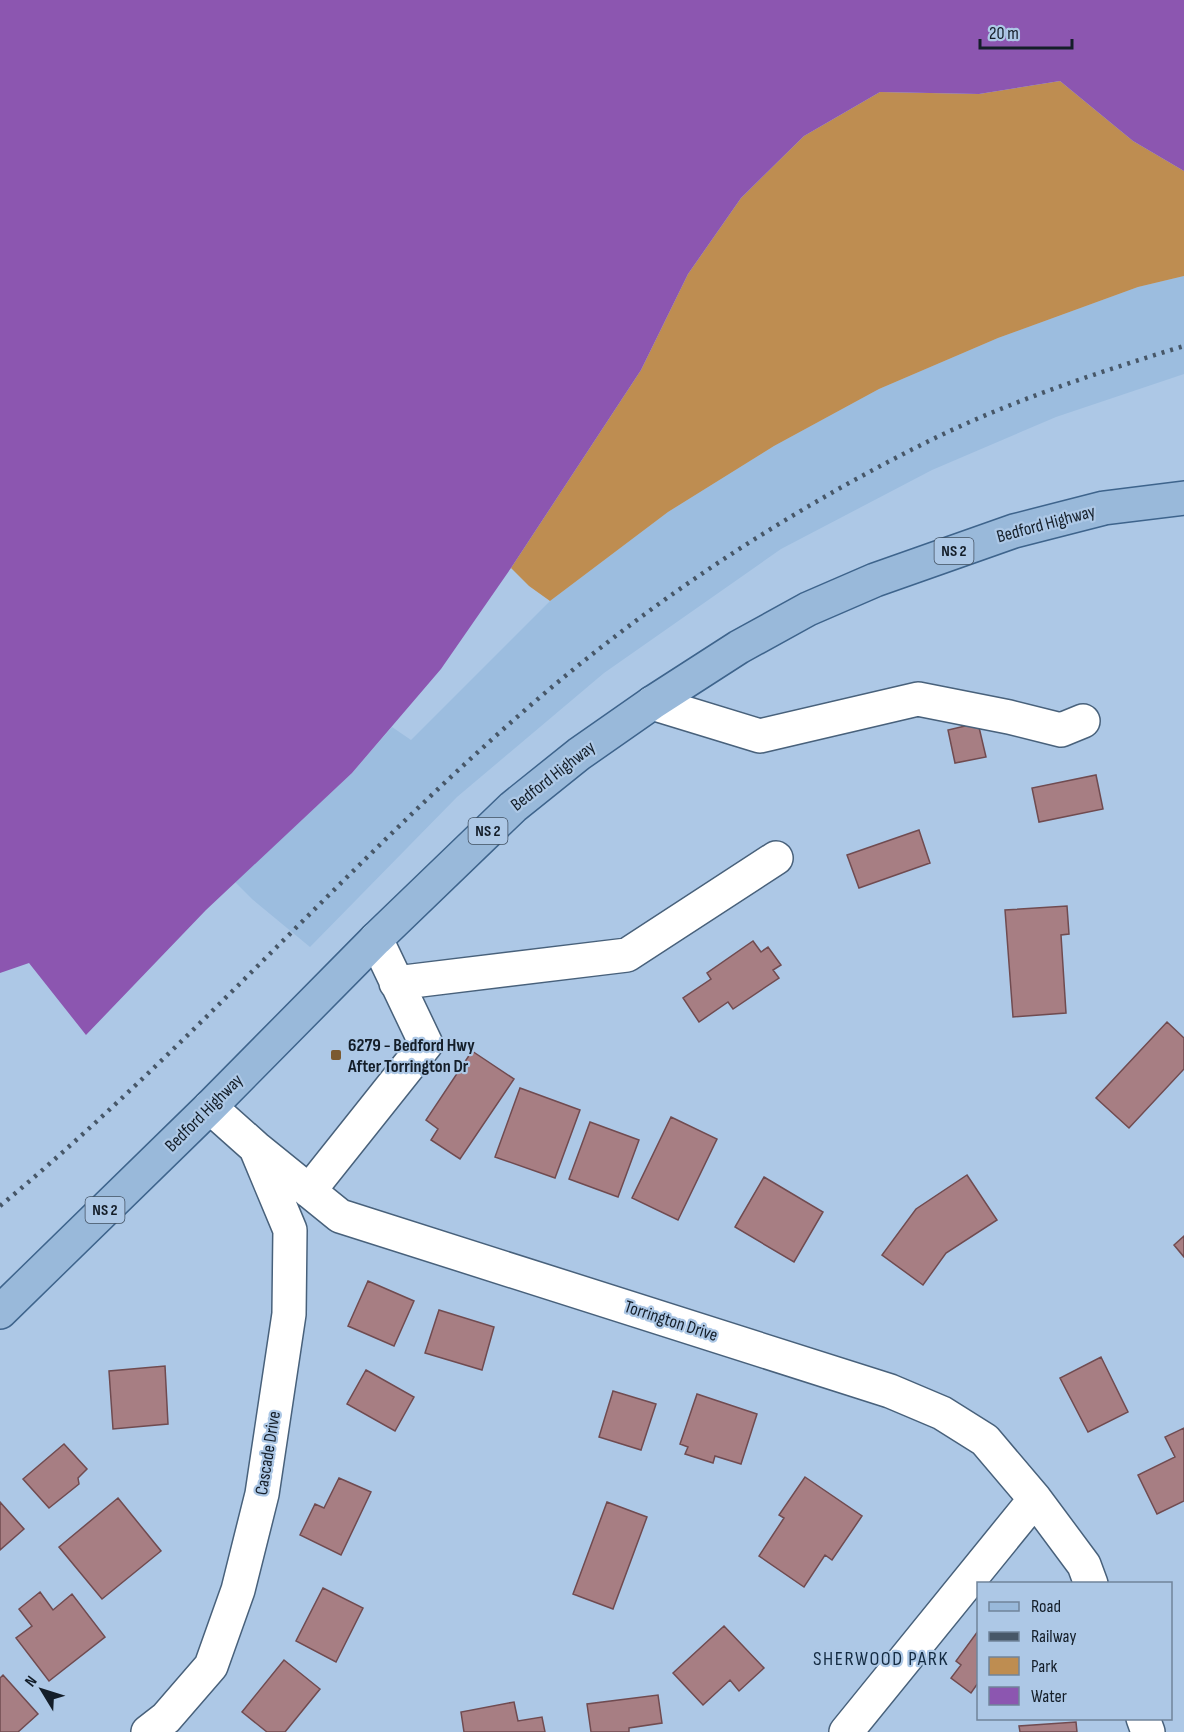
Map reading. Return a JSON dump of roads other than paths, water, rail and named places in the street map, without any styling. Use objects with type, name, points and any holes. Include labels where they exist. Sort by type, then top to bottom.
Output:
[{"type":"main road","name":"Bedford Highway","points":[[0,1312],[210,1107],[376,939],[513,807],[579,754],[652,703],[740,647],[799,614],[875,580],[1014,531],[1104,508],[1184,498]]},
{"type":"street","points":[[652,703],[760,736],[918,699],[1061,730],[1083,721]]},
{"type":"street","points":[[396,983],[627,955],[776,858]]},
{"type":"street","points":[[309,1191],[426,1044],[376,939]]},
{"type":"street","name":"Torrington Drive","points":[[210,1107],[256,1148],[340,1216],[890,1391],[942,1413],[986,1440],[1035,1499],[1084,1565],[1090,1582]]},
{"type":"street","name":"Cascade Drive","points":[[148,1732],[165,1718],[211,1665],[238,1590],[262,1494],[289,1314],[290,1230],[256,1148]]},
{"type":"street","points":[[846,1732],[1035,1499]]},
{"type":"water","points":[[0,0],[1184,0],[1184,171],[1133,141],[1060,81],[979,94],[880,92],[804,136],[741,198],[688,274],[641,370],[511,568],[441,669],[352,773],[206,910],[86,1035],[29,963],[0,973]]},
{"type":"railway","points":[[0,1206],[131,1090],[443,784],[557,683],[658,604],[765,533],[876,468],[933,439],[1057,388],[1184,346]]},
{"type":"place","name":"6279 - Bedford Hwy After Torrington Dr","points":[[336,1055]]},
{"type":"district","name":"SHERWOOD PARK","points":[[881,1659]]}]
